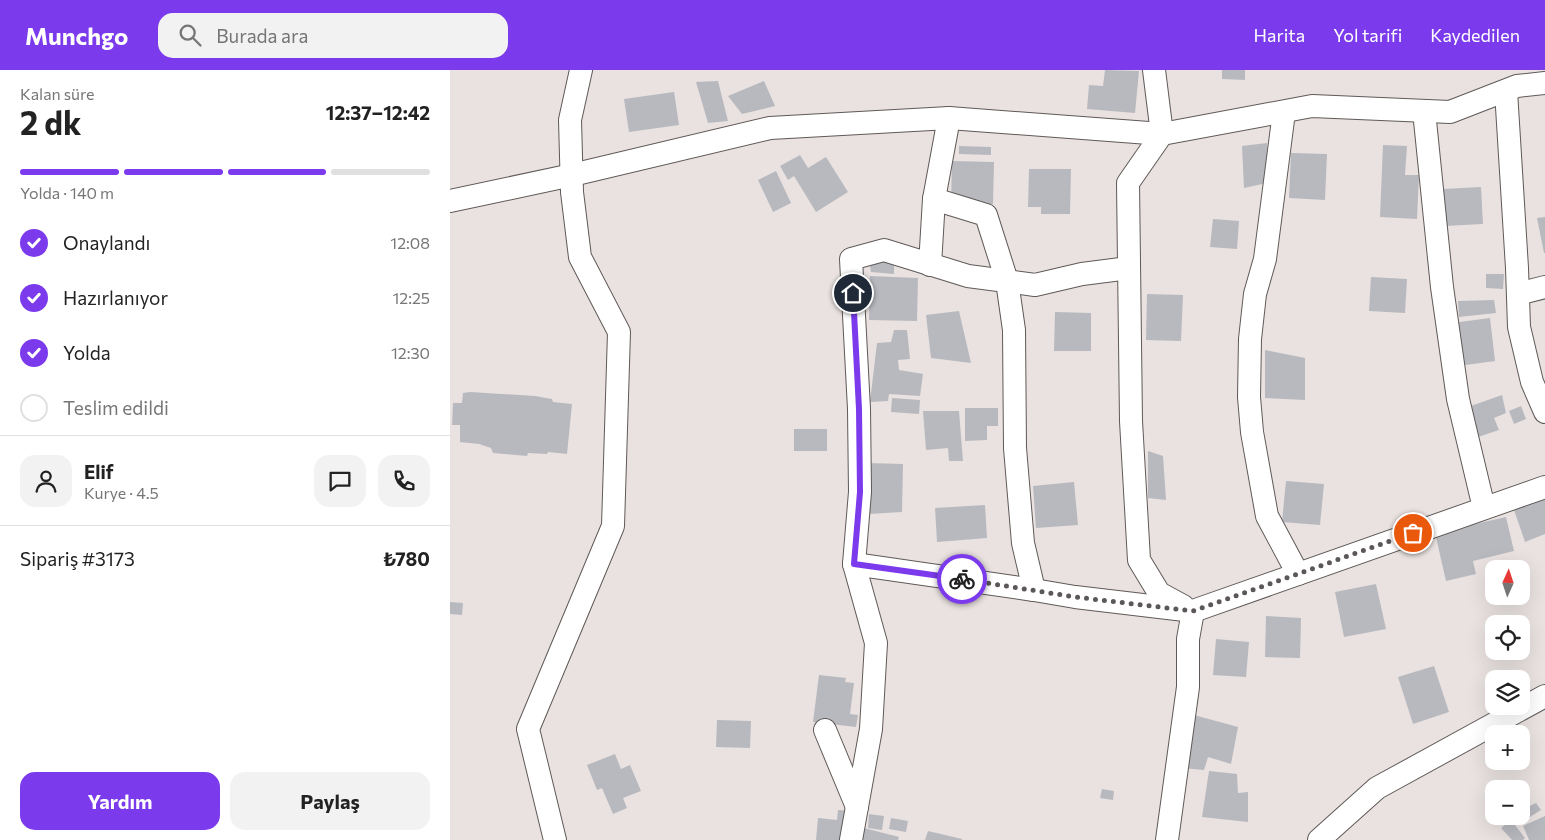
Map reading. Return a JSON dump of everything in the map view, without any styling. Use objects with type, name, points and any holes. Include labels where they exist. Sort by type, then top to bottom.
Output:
[{"type":"street","points":[[555,840],[528,729],[613,526],[618,332],[580,257],[572,192],[570,120],[581,70]]},
{"type":"street","points":[[1154,70],[1162,134],[1128,183],[1131,421],[1139,560],[1159,593],[1193,611]]},
{"type":"street","points":[[450,202],[770,128],[949,118],[1162,134],[1312,106],[1450,112],[1517,86],[1545,83]]},
{"type":"street","points":[[1506,91],[1520,328],[1532,382],[1545,412]]},
{"type":"street","points":[[1424,111],[1442,287],[1458,399],[1484,508]]},
{"type":"street","points":[[1284,112],[1265,259],[1255,294],[1250,340],[1249,397],[1252,432],[1268,516],[1298,574]]},
{"type":"street","points":[[930,265],[934,199],[949,118]]},
{"type":"street","points":[[934,199],[986,215],[1007,281],[1014,330],[1015,448],[1023,543],[1034,590]]},
{"type":"street","points":[[851,840],[871,729],[876,643],[854,564],[860,492],[860,428],[851,259],[884,250],[968,276],[1035,285],[1082,274],[1129,268]]},
{"type":"street","points":[[1518,294],[1545,287]]},
{"type":"street","points":[[854,564],[1075,597],[1193,611],[1545,487]]},
{"type":"street","points":[[1166,840],[1188,687],[1188,639],[1193,611]]},
{"type":"street","points":[[1320,840],[1377,788],[1545,696]]},
{"type":"street","points":[[825,730],[857,807]]},
{"type":"building","points":[[1105,70],[1139,71],[1135,113],[1087,109],[1089,85],[1103,86]]},
{"type":"building","points":[[1222,70],[1245,70],[1245,80],[1222,79]]},
{"type":"building","points":[[718,81],[728,121],[708,123],[696,82]]},
{"type":"building","points":[[764,81],[775,106],[742,114],[728,96]]},
{"type":"building","points":[[674,92],[679,125],[629,132],[624,99]]},
{"type":"building","points":[[1267,143],[1267,183],[1244,188],[1242,146]]},
{"type":"building","points":[[1383,145],[1407,146],[1405,175],[1419,175],[1417,219],[1380,217]]},
{"type":"building","points":[[959,146],[991,147],[991,155],[959,154]]},
{"type":"building","points":[[1291,153],[1327,154],[1325,200],[1289,198]]},
{"type":"building","points":[[800,155],[808,168],[826,157],[848,192],[816,212],[794,176],[788,180],[780,166]]},
{"type":"building","points":[[952,161],[994,162],[993,204],[951,203]]},
{"type":"building","points":[[1029,169],[1071,169],[1070,214],[1041,214],[1041,207],[1028,207]]},
{"type":"building","points":[[776,171],[791,203],[773,212],[758,180]]},
{"type":"building","points":[[1481,187],[1483,224],[1445,226],[1443,189]]},
{"type":"building","points":[[1545,217],[1545,253],[1544,253],[1537,218]]},
{"type":"building","points":[[1213,219],[1239,221],[1237,249],[1210,247]]},
{"type":"building","points":[[894,259],[894,274],[871,272],[869,260]]},
{"type":"building","points":[[1486,274],[1504,274],[1503,289],[1486,288]]},
{"type":"building","points":[[870,276],[918,278],[917,321],[869,320]]},
{"type":"building","points":[[1371,277],[1407,279],[1405,313],[1369,311]]},
{"type":"building","points":[[1147,294],[1183,295],[1181,341],[1146,340]]},
{"type":"building","points":[[1494,300],[1496,313],[1459,317],[1458,301]]},
{"type":"building","points":[[959,311],[971,363],[931,358],[926,315]]},
{"type":"building","points":[[1055,312],[1091,313],[1091,351],[1054,351]]},
{"type":"building","points":[[1490,318],[1495,361],[1458,366],[1452,323]]},
{"type":"building","points":[[894,330],[907,330],[910,359],[898,360],[899,370],[923,374],[920,396],[889,394],[888,401],[870,402],[877,343],[891,342]]},
{"type":"building","points":[[1265,350],[1305,358],[1305,400],[1265,398]]},
{"type":"building","points":[[463,393],[535,396],[552,399],[553,402],[572,404],[567,454],[548,452],[547,454],[528,453],[527,456],[493,453],[491,448],[479,444],[460,442],[460,425],[452,425],[453,403],[462,403]]},
{"type":"building","points":[[1502,395],[1506,413],[1494,418],[1499,430],[1475,438],[1468,407]]},
{"type":"building","points":[[892,398],[920,400],[919,414],[891,412]]},
{"type":"building","points":[[1521,406],[1526,419],[1514,424],[1509,411]]},
{"type":"building","points":[[965,408],[998,408],[998,426],[987,426],[987,440],[965,441]]},
{"type":"building","points":[[923,411],[959,411],[963,461],[949,461],[948,448],[926,450]]},
{"type":"building","points":[[794,429],[827,429],[827,451],[794,451]]},
{"type":"building","points":[[1148,451],[1163,456],[1166,500],[1148,498]]},
{"type":"building","points":[[868,463],[903,464],[902,512],[869,514]]},
{"type":"building","points":[[1286,481],[1324,484],[1320,525],[1282,522]]},
{"type":"building","points":[[1074,482],[1078,525],[1036,528],[1033,486]]},
{"type":"building","points":[[1545,495],[1545,534],[1525,542],[1513,507]]},
{"type":"building","points":[[985,505],[987,538],[937,542],[935,508]]},
{"type":"building","points":[[1506,517],[1514,551],[1473,561],[1476,574],[1446,581],[1435,533]]},
{"type":"building","points":[[1376,584],[1386,629],[1344,637],[1335,592]]},
{"type":"building","points":[[450,602],[463,603],[462,615],[450,614]]},
{"type":"building","points":[[1266,616],[1301,618],[1300,658],[1265,657]]},
{"type":"building","points":[[1216,639],[1249,642],[1246,677],[1213,675]]},
{"type":"building","points":[[1434,666],[1449,712],[1413,724],[1398,677]]},
{"type":"building","points":[[819,675],[846,678],[845,682],[854,683],[850,714],[858,715],[856,727],[813,722]]},
{"type":"building","points":[[1194,715],[1238,727],[1231,764],[1208,757],[1204,770],[1182,768]]},
{"type":"building","points":[[717,720],[751,721],[750,748],[716,747]]},
{"type":"building","points":[[615,754],[621,769],[630,765],[641,791],[623,798],[627,808],[613,814],[602,788],[597,790],[587,765]]},
{"type":"building","points":[[1209,771],[1237,774],[1238,793],[1248,792],[1248,822],[1202,817]]},
{"type":"building","points":[[1102,789],[1114,791],[1113,800],[1100,798]]},
{"type":"building","points":[[1536,803],[1541,810],[1530,817],[1530,806]]},
{"type":"building","points":[[838,810],[851,811],[848,840],[816,840],[818,818],[837,820]]},
{"type":"building","points":[[869,814],[884,816],[882,830],[868,828]]},
{"type":"building","points":[[1545,816],[1545,840],[1529,840],[1523,826],[1530,825],[1530,823]]},
{"type":"building","points":[[891,818],[908,821],[906,832],[889,829]]},
{"type":"building","points":[[1505,825],[1515,825],[1525,838],[1523,840],[1512,840],[1501,828]]},
{"type":"building","points":[[864,828],[899,837],[898,840],[861,840]]},
{"type":"building","points":[[928,831],[962,839],[962,840],[925,840]]},
{"type":"way so far","points":[[962,579],[1075,597],[1193,611],[1413,533]]},
{"type":"route","points":[[853,293],[859,409],[860,492],[854,564],[962,579]]}]
